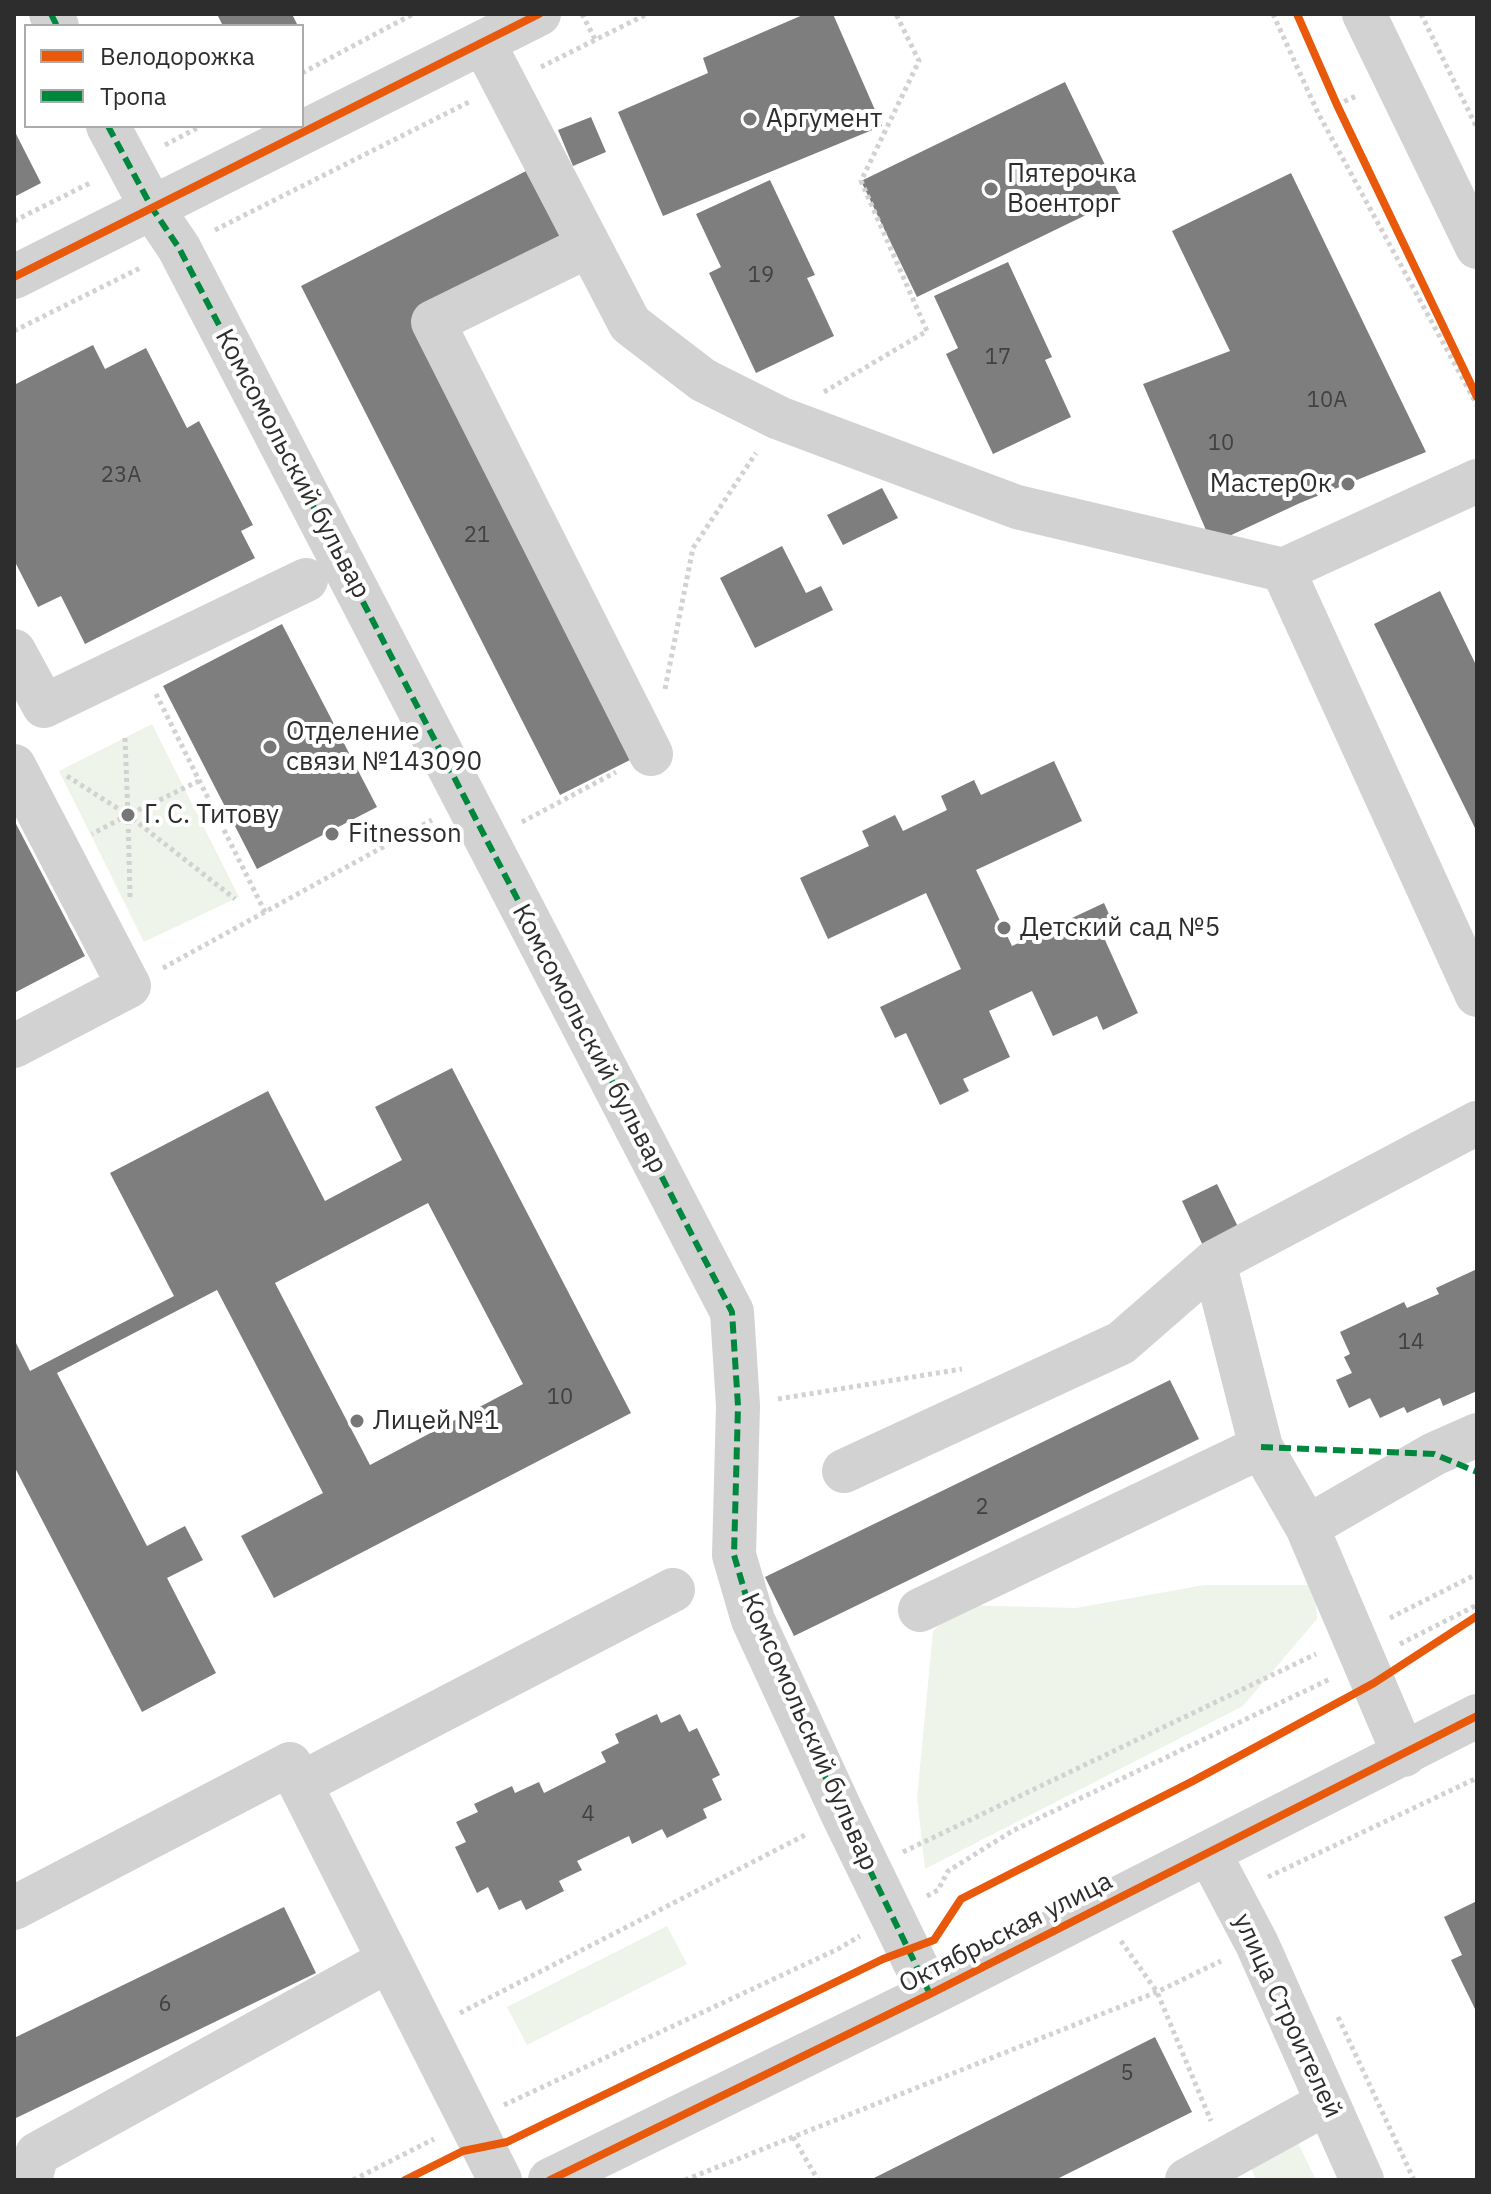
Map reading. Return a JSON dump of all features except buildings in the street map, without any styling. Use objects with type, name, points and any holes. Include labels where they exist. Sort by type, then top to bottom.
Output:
[{"type":"street","points":[[14,277],[539,14]]},
{"type":"street","points":[[1364,14],[1477,247]]},
{"type":"street","points":[[484,44],[630,324],[703,380],[779,418],[1017,507],[1283,570],[1477,481]]},
{"type":"street","name":"Комсомольский бульвар","points":[[109,128],[152,208],[179,248],[732,1312],[738,1406],[734,1555],[753,1620],[930,1994]]},
{"type":"street","points":[[588,246],[433,322],[651,754]]},
{"type":"street","points":[[1283,570],[1477,995]]},
{"type":"street","points":[[14,651],[44,706],[306,580]]},
{"type":"street","points":[[14,766],[129,986],[14,1046]]},
{"type":"street","points":[[844,1471],[1121,1343],[1214,1262],[1477,1123]]},
{"type":"street","points":[[1214,1262],[1261,1447],[1307,1527],[1404,1755]]},
{"type":"street","points":[[1307,1527],[1434,1454],[1477,1435]]},
{"type":"street","points":[[920,1610],[1261,1447]]},
{"type":"street","points":[[300,1784],[673,1590]]},
{"type":"street","name":"Октябрьская улица","points":[[550,2180],[930,1994],[1477,1716]]},
{"type":"street","points":[[14,1908],[290,1764],[500,2180]]},
{"type":"street","name":"улица Строителей","points":[[1209,1853],[1257,1944],[1362,2180]]},
{"type":"street","points":[[30,2180],[37,2154],[389,1960]]},
{"type":"street","points":[[1187,2180],[1327,2103]]},
{"type":"path","points":[[304,72],[413,14]]},
{"type":"path","points":[[582,14],[596,41]]},
{"type":"path","points":[[14,331],[647,14]]},
{"type":"path","points":[[1273,14],[1318,113],[1477,405]]},
{"type":"path","points":[[1421,14],[1477,128]]},
{"type":"path","points":[[1331,92],[1344,119]]},
{"type":"path","points":[[1424,286],[1477,397]]},
{"type":"path","points":[[140,661],[265,912]]},
{"type":"path","points":[[125,738],[130,900]]},
{"type":"path","points":[[59,771],[128,815],[235,899]]},
{"type":"path","points":[[92,835],[199,781]]},
{"type":"path","points":[[129,986],[467,801]]},
{"type":"path","points":[[738,1406],[967,1368]]},
{"type":"path","points":[[870,1868],[1477,1574]]},
{"type":"path","points":[[1267,1878],[1477,1778]]},
{"type":"path","points":[[425,2032],[843,1815]]},
{"type":"path","points":[[1098,1909],[1157,1992],[1228,2159]]},
{"type":"path","points":[[685,2180],[1157,1992],[1257,1944]]},
{"type":"path","points":[[793,2137],[818,2180]]},
{"type":"shaded area","points":[[152,724],[239,897],[144,942],[59,771]]},
{"type":"shaded area","points":[[1204,1585],[1315,1585],[1317,1619],[1243,1706],[925,1869],[917,1798],[933,1631],[960,1605],[1076,1608]]},
{"type":"shaded area","points":[[667,1926],[687,1964],[527,2045],[507,2007]]},
{"type":"shaded area","points":[[1297,2141],[1316,2180],[1256,2180],[1251,2168]]},
{"type":"marked path","points":[[51,14],[56,24]]},
{"type":"marked path","points":[[109,128],[152,208],[179,248],[732,1312],[738,1406],[734,1555],[753,1620],[930,1994]]},
{"type":"marked path","points":[[1261,1447],[1434,1454],[1477,1472]]},
{"type":"cycle path","points":[[14,277],[539,14]]},
{"type":"cycle path","points":[[1297,14],[1337,105],[1477,397]]},
{"type":"cycle path","points":[[405,2180],[463,2151],[507,2142],[883,1959],[934,1940],[961,1899],[1193,1781],[1374,1683],[1477,1616]]},
{"type":"cycle path","points":[[550,2180],[930,1994],[1477,1716]]},
{"type":"place","name":"Аргумент","points":[[750,119]]},
{"type":"place","name":"Пятерочка Военторг","points":[[991,189]]},
{"type":"place","name":"МастерОк","points":[[1348,484]]},
{"type":"place","name":"Отделение связи №143090","points":[[270,747]]},
{"type":"place","name":"Г. С. Титову","points":[[128,815]]},
{"type":"place","name":"Fitnesson","points":[[332,834]]},
{"type":"place","name":"Детский сад №5","points":[[1004,928]]},
{"type":"place","name":"Лицей №1","points":[[357,1421]]}]
